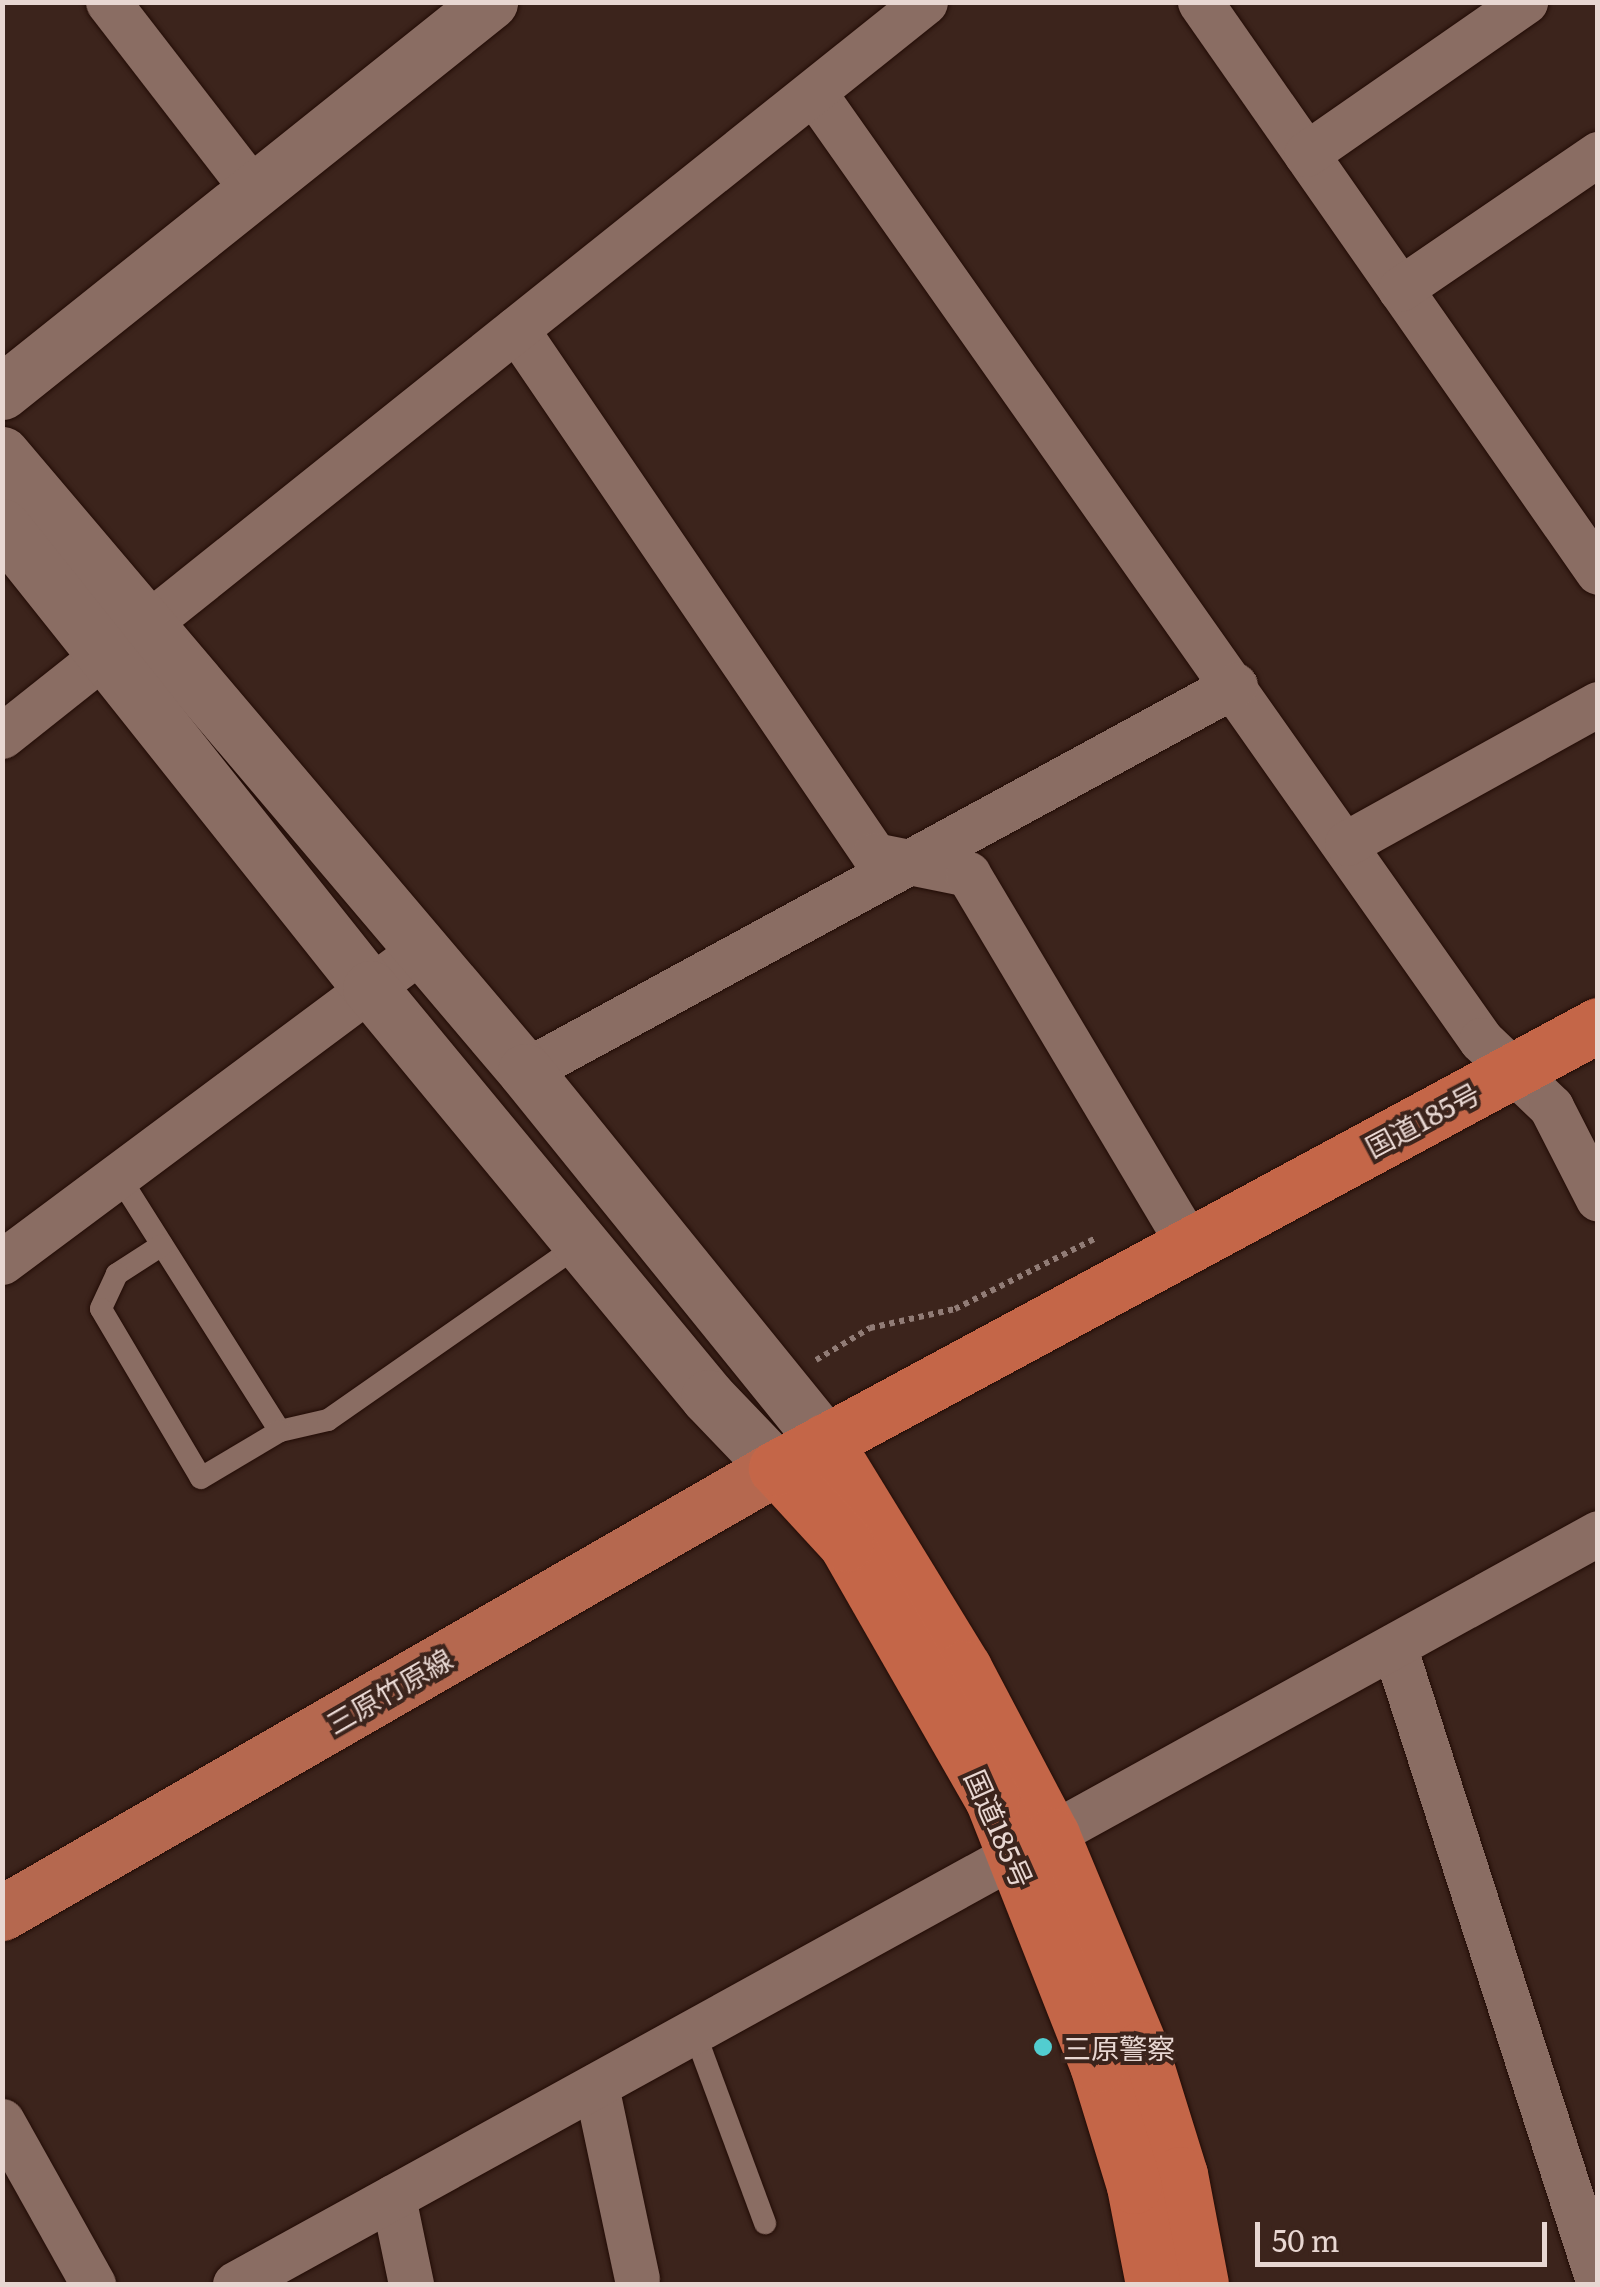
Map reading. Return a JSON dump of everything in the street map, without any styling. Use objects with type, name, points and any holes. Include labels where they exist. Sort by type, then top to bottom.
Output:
[{"type":"highway","name":"国道185号","points":[[1201,2284],[1180,2174],[1141,2049],[1034,1845],[992,1798],[846,1544],[776,1468],[1598,1025]]},
{"type":"highway","name":"国道185号","points":[[824,1441],[964,1668],[1034,1845],[1134,2186],[1154,2284]]},
{"type":"main road","name":"三原竹原線","points":[[2,1913],[776,1468]]},
{"type":"street","points":[[108,2],[254,191]]},
{"type":"street","points":[[2,392],[490,2]]},
{"type":"street","points":[[2,736],[925,2]]},
{"type":"street","points":[[1200,2],[1598,572]]},
{"type":"street","points":[[1306,154],[1525,2]]},
{"type":"street","points":[[814,93],[1347,843],[1480,1040],[1551,1108],[1598,1199]]},
{"type":"street","points":[[1400,290],[1598,154]]},
{"type":"street","points":[[516,329],[874,855],[968,874],[1190,1246]]},
{"type":"street","points":[[2,454],[370,988],[585,1241],[708,1397],[776,1468]]},
{"type":"street","points":[[2,526],[126,639],[421,950],[526,1071],[824,1441]]},
{"type":"street","points":[[526,1071],[1235,685]]},
{"type":"street","points":[[1347,843],[1598,704]]},
{"type":"street","points":[[2,1262],[421,950]]},
{"type":"street","points":[[234,2284],[1395,1649],[1598,1532]]},
{"type":"street","points":[[1395,1649],[1598,2281]]},
{"type":"street","points":[[596,2086],[637,2278]]},
{"type":"street","points":[[2,2121],[93,2284]]},
{"type":"street","points":[[392,2197],[411,2284]]},
{"type":"lane","points":[[118,1175],[280,1430]]},
{"type":"lane","points":[[162,1245],[117,1274],[100,1309],[202,1478],[280,1430],[328,1420],[585,1241]]},
{"type":"lane","points":[[694,2031],[765,2223]]},
{"type":"place","name":"三原警察","points":[[1043,2047]]}]
